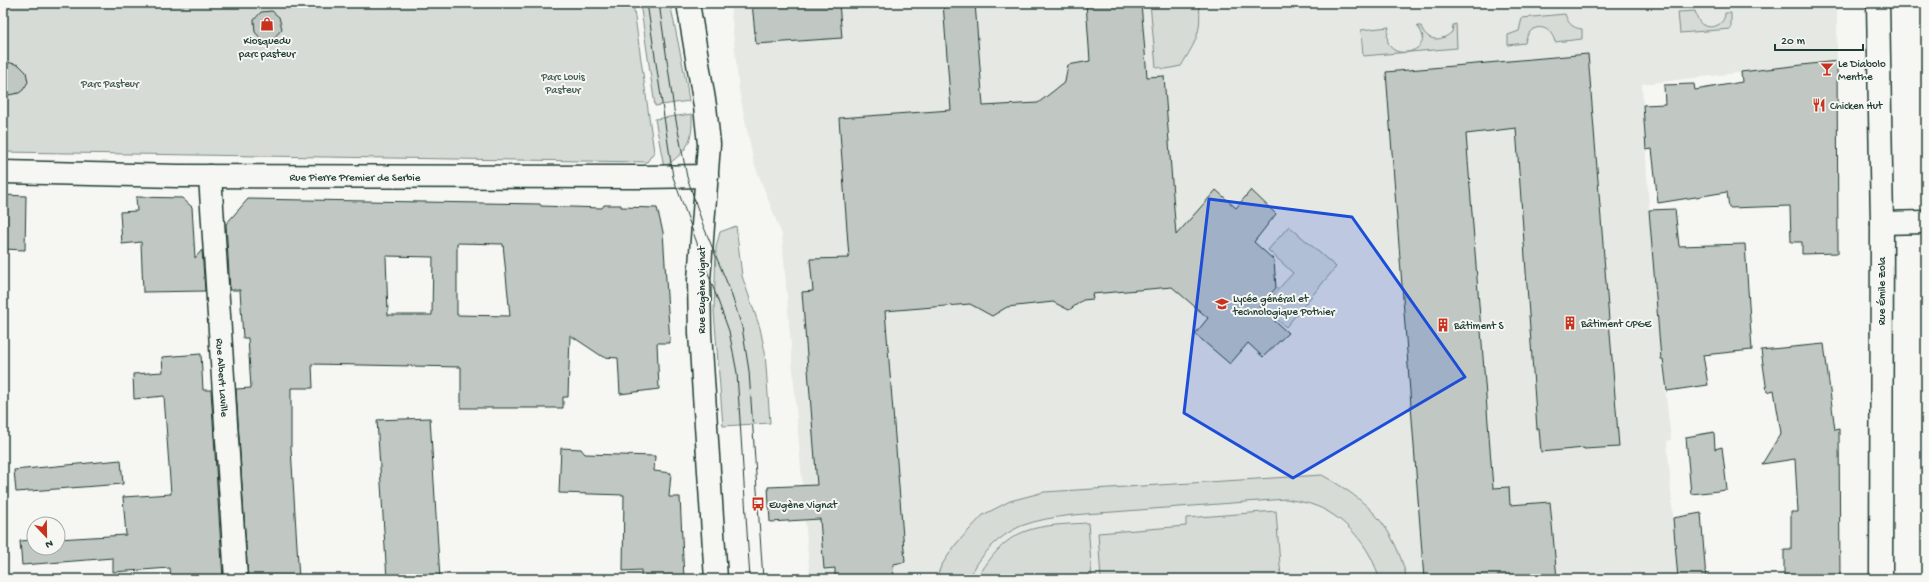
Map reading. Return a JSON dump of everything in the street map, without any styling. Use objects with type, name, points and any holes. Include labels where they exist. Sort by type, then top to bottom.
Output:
[{"type":"street","name":"Rue Eugène Vignat","points":[[688,3],[705,106],[709,144],[699,280],[700,333],[716,579]]},
{"type":"street","name":"Rue Émile Zola","points":[[1878,3],[1882,223],[1881,579]]},
{"type":"street","name":"Rue Pierre Premier de Serbie","points":[[3,172],[210,176],[707,176]]},
{"type":"street","name":"Rue Albert Laville","points":[[210,176],[236,579]]},
{"type":"street","points":[[1882,223],[1926,222]]},
{"type":"highlighted area","points":[[1209,199],[1352,217],[1465,377],[1293,478],[1184,413]]},
{"type":"shaded area","name":"Lycée général et technologique Pothier","points":[[730,3],[1837,3],[1837,61],[1642,84],[1657,317],[1671,440],[1667,441],[1678,579],[810,579],[782,235],[754,163],[739,90]]},
{"type":"green space","name":"Parc Louis Pasteur","points":[[3,3],[633,3],[654,152],[647,162],[3,152]]},
{"type":"green space","points":[[640,3],[670,3],[689,101],[655,106]]},
{"type":"green space","points":[[1150,3],[1199,3],[1199,30],[1191,50],[1181,66],[1166,69],[1156,67]]},
{"type":"green space","points":[[1695,11],[1700,23],[1711,27],[1721,23],[1725,13],[1731,13],[1731,29],[1680,33],[1678,12]]},
{"type":"green space","points":[[1565,14],[1571,24],[1576,28],[1582,29],[1582,39],[1555,42],[1549,31],[1544,28],[1539,28],[1530,32],[1525,43],[1508,45],[1508,35],[1519,31],[1522,18]]},
{"type":"green space","points":[[1456,24],[1457,48],[1363,56],[1361,30],[1389,27],[1387,40],[1391,48],[1399,52],[1408,52],[1416,49],[1421,43],[1422,35],[1417,26],[1421,26],[1426,35],[1434,39],[1438,39],[1447,36],[1452,32],[1453,25]]},
{"type":"green space","points":[[692,114],[690,139],[684,151],[664,167],[655,119]]},
{"type":"green space","points":[[736,226],[742,276],[760,328],[765,352],[770,423],[723,426],[714,311],[716,247],[720,232]]},
{"type":"green space","points":[[1289,226],[1336,267],[1286,327],[1262,307],[1293,273],[1268,250]]},
{"type":"green space","points":[[1322,475],[1353,495],[1366,505],[1377,517],[1395,544],[1402,560],[1407,579],[1379,579],[1364,545],[1347,526],[1327,511],[1316,506],[1286,499],[1086,514],[1046,519],[1021,526],[997,541],[978,562],[969,579],[936,579],[941,566],[956,544],[983,515],[1010,501],[1044,492]]},
{"type":"green space","points":[[1276,511],[1281,579],[1101,579],[1098,533],[1186,526],[1186,518]]},
{"type":"green space","points":[[1088,523],[1092,579],[977,579],[999,548],[1023,532],[1036,528]]},
{"type":"building","points":[[752,3],[839,3],[842,38],[756,44]]},
{"type":"building","points":[[943,3],[975,3],[983,106],[1038,103],[1065,82],[1068,65],[1090,61],[1086,3],[1141,3],[1147,77],[1164,76],[1176,235],[1216,190],[1236,208],[1251,190],[1276,214],[1254,242],[1274,260],[1276,288],[1259,307],[1288,333],[1263,357],[1248,343],[1230,364],[1195,334],[1208,318],[1172,287],[1092,294],[1093,299],[1083,300],[1069,310],[1053,302],[1007,307],[992,316],[970,304],[885,311],[905,562],[893,564],[894,579],[835,579],[835,568],[824,569],[820,519],[770,522],[768,487],[817,485],[802,292],[813,291],[810,259],[849,258],[839,118],[951,110]]},
{"type":"building","name":"Kiosquedu parc pasteur","points":[[272,11],[279,17],[282,29],[273,39],[262,40],[255,32],[254,20],[261,12]]},
{"type":"building","points":[[1588,54],[1619,447],[1584,448],[1541,452],[1539,429],[1537,429],[1516,128],[1466,134],[1493,488],[1509,487],[1510,505],[1550,502],[1557,579],[1424,579],[1386,72]]},
{"type":"building","points":[[3,61],[19,65],[26,72],[28,82],[19,93],[3,96]]},
{"type":"building","points":[[1837,61],[1838,253],[1802,254],[1802,242],[1791,242],[1790,206],[1729,208],[1727,192],[1658,203],[1652,149],[1646,150],[1643,105],[1665,104],[1664,85],[1694,84],[1695,90],[1742,82],[1741,72]]},
{"type":"building","points":[[3,195],[26,196],[25,250],[3,249]]},
{"type":"building","points":[[136,197],[182,198],[192,207],[195,258],[202,250],[205,291],[143,292],[141,242],[122,244],[120,212],[137,211]]},
{"type":"building","points":[[248,199],[540,204],[541,206],[602,208],[604,205],[621,205],[621,207],[657,208],[663,232],[670,343],[657,343],[659,389],[620,394],[618,358],[603,357],[570,335],[568,397],[563,397],[563,408],[461,408],[461,367],[312,364],[313,388],[291,388],[291,448],[299,579],[248,579],[236,389],[251,388],[248,338],[243,338],[240,290],[230,290],[226,224]],"holes":[[[457,243],[503,244],[510,316],[457,315]],[[386,256],[433,257],[432,315],[388,315]]]},
{"type":"building","points":[[1675,209],[1679,246],[1745,244],[1752,350],[1703,355],[1708,385],[1667,391],[1663,359],[1661,359],[1649,210]]},
{"type":"building","points":[[1824,344],[1835,430],[1839,429],[1840,579],[1784,579],[1784,550],[1791,550],[1791,512],[1798,512],[1795,459],[1762,464],[1781,433],[1774,390],[1767,392],[1761,350]]},
{"type":"building","points":[[201,354],[203,390],[211,390],[223,579],[171,579],[170,568],[113,572],[113,558],[22,565],[20,541],[26,541],[26,556],[66,556],[66,539],[126,535],[123,497],[171,494],[164,396],[134,399],[133,374],[163,372],[162,357]]},
{"type":"building","points":[[430,418],[440,579],[387,579],[377,420]]},
{"type":"building","points":[[1714,432],[1715,449],[1722,447],[1727,490],[1691,494],[1686,437]]},
{"type":"building","points":[[561,448],[581,449],[585,454],[655,456],[654,471],[671,473],[669,497],[680,497],[684,579],[641,579],[641,570],[623,571],[624,495],[559,493]]},
{"type":"building","points":[[121,460],[123,484],[16,492],[14,470]]},
{"type":"building","points":[[1701,513],[1706,579],[1678,579],[1673,518]]},
{"type":"tram line","points":[[647,3],[673,177],[729,331],[737,373],[750,579]]},
{"type":"tram line","points":[[659,3],[674,110],[687,177],[703,225],[730,290],[742,327],[749,371],[763,579]]},
{"type":"place","name":"Kiosquedu parc pasteur","points":[[267,24]]},
{"type":"place","name":"Le Diabolo Menthe","points":[[1827,69]]},
{"type":"place","name":"Chicken Hut","points":[[1819,105]]},
{"type":"place","name":"Lycée général et technologique Pothier","points":[[1222,304]]},
{"type":"place","name":"Bâtiment CPGE","points":[[1570,323]]},
{"type":"place","name":"Bâtiment S","points":[[1443,325]]},
{"type":"place","name":"Eugène Vignat","points":[[758,504]]},
{"type":"park label","name":"Parc Pasteur","points":[[110,83]]}]
